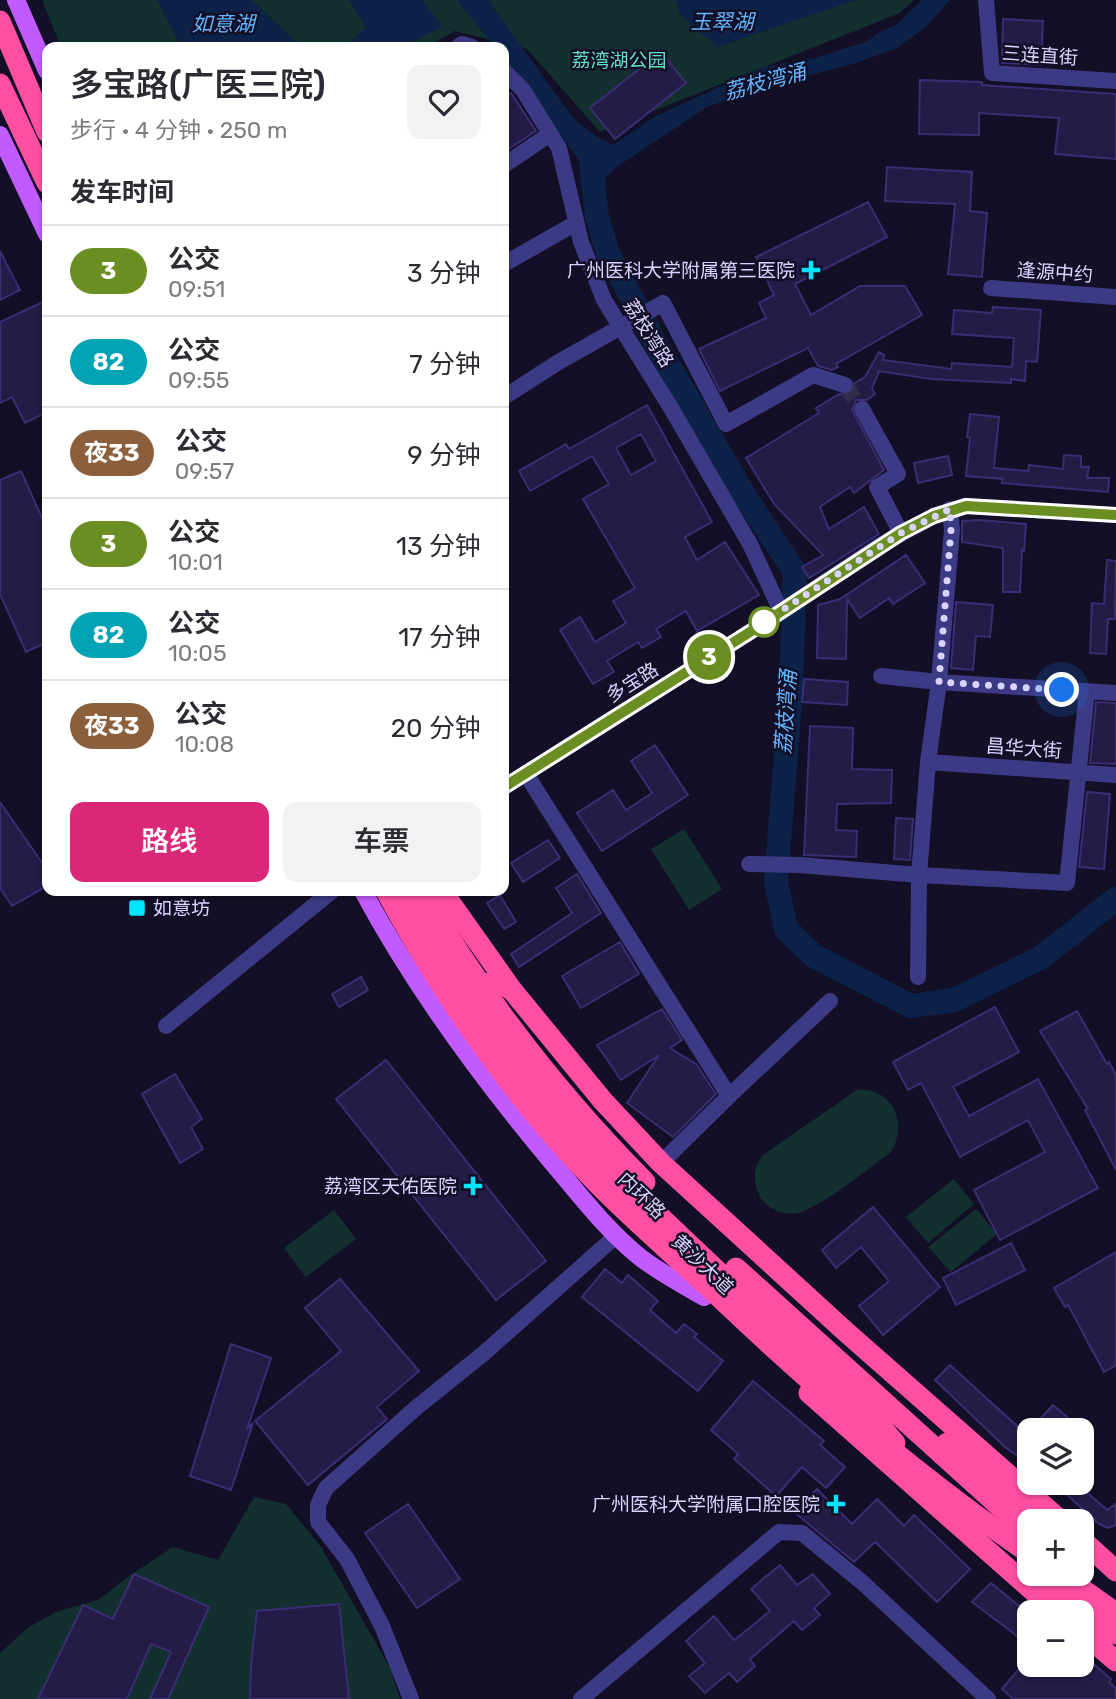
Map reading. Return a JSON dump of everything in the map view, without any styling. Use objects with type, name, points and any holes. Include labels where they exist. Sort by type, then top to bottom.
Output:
[{"type":"highway","points":[[0,20],[42,111]]},
{"type":"highway","points":[[0,20],[42,120]]},
{"type":"highway","points":[[0,84],[42,174]]},
{"type":"highway","points":[[0,91],[42,175]]},
{"type":"highway","name":"内环路","points":[[387,896],[430,968],[483,1044],[521,1096],[592,1178],[857,1423],[1017,1545]]},
{"type":"highway","points":[[406,896],[479,1012],[517,1063],[599,1157],[731,1273],[866,1409],[895,1443]]},
{"type":"highway","name":"内环路","points":[[424,896],[481,986],[535,1060],[567,1099],[731,1273],[836,1358],[1017,1522]]},
{"type":"highway","points":[[446,896],[512,990],[603,1101],[661,1163],[846,1332],[1047,1509]]},
{"type":"highway","points":[[452,1019],[465,996],[482,983],[502,984],[512,990]]},
{"type":"highway","name":"黄沙大道","points":[[452,1019],[581,1170],[704,1297],[844,1425],[1043,1600]]},
{"type":"highway","points":[[581,1170],[681,1254],[822,1382],[1017,1551]]},
{"type":"highway","points":[[836,1358],[942,1439],[1025,1509]]},
{"type":"highway","points":[[1094,1547],[1112,1560]]},
{"type":"highway","points":[[1094,1566],[1116,1583]]},
{"type":"highway","points":[[1051,1586],[1062,1600]]},
{"type":"highway","points":[[1053,1586],[1112,1648]]},
{"type":"highway","points":[[1078,1586],[1116,1611]]},
{"type":"highway","points":[[1088,1586],[1116,1611]]},
{"type":"highway","points":[[1094,1634],[1112,1648]]},
{"type":"highway","points":[[1094,1638],[1112,1648]]},
{"type":"main road","points":[[16,0],[42,60]]},
{"type":"main road","points":[[0,135],[42,223]]},
{"type":"main road","points":[[366,896],[392,943],[452,1019],[510,1112],[616,1236],[656,1268],[704,1297]]},
{"type":"main road","name":"黄沙大道","points":[[387,896],[452,1019]]},
{"type":"street","name":"三连直街","points":[[986,0],[992,73],[1116,81]]},
{"type":"street","name":"荔枝湾路","points":[[509,76],[523,90],[559,148],[576,223],[593,278],[619,327],[671,408],[750,544],[780,611]]},
{"type":"street","points":[[509,162],[550,134]]},
{"type":"street","points":[[509,261],[576,223]]},
{"type":"street","name":"逢源中约","points":[[991,288],[1116,297]]},
{"type":"street","points":[[509,394],[663,303],[726,424],[813,375],[845,385]]},
{"type":"street","points":[[862,409],[898,474],[877,487],[901,533],[950,509],[981,506],[1116,515]]},
{"type":"street","points":[[918,977],[919,875],[928,762],[939,682],[951,530],[950,509]]},
{"type":"street","name":"多宝路","points":[[509,784],[901,533]]},
{"type":"street","points":[[881,676],[1116,693]]},
{"type":"street","points":[[754,864],[1067,883],[1087,691]]},
{"type":"street","name":"昌华大街","points":[[928,762],[1116,775]]},
{"type":"street","points":[[526,774],[729,1096]]},
{"type":"street","points":[[166,1026],[326,896]]},
{"type":"street","points":[[661,1163],[830,1001]]},
{"type":"street","points":[[411,1699],[382,1626],[347,1559],[318,1522],[318,1505],[326,1488],[416,1407],[483,1354],[616,1236]]},
{"type":"street","points":[[581,1699],[779,1532],[802,1533],[863,1583],[988,1699]]},
{"type":"green space","name":"荔湾湖公园","points":[[42,0],[914,0],[900,13],[600,132],[527,49],[509,44],[509,42],[455,31],[435,42],[59,42]]},
{"type":"green space","points":[[684,829],[722,889],[689,910],[651,849]]},
{"type":"green space","points":[[858,1089],[873,1091],[890,1103],[894,1110],[898,1135],[891,1152],[811,1208],[801,1212],[783,1213],[767,1204],[759,1195],[755,1179],[757,1164],[763,1155]]},
{"type":"green space","points":[[954,1179],[974,1204],[928,1243],[906,1217]]},
{"type":"green space","points":[[976,1209],[997,1234],[951,1272],[928,1247]]},
{"type":"green space","points":[[334,1210],[356,1239],[306,1277],[284,1248]]},
{"type":"green space","points":[[254,1497],[286,1504],[321,1547],[390,1668],[400,1699],[0,1699],[0,1653],[29,1627],[56,1612],[98,1600],[173,1547],[218,1560]]},
{"type":"water","name":"如意湖","points":[[157,0],[252,0],[297,42],[178,42]]},
{"type":"water","points":[[349,0],[423,0],[442,27],[412,42],[350,42],[366,28]]},
{"type":"water","points":[[457,0],[488,0],[574,119],[597,137],[613,145],[656,116],[763,67],[815,58],[868,41],[897,24],[922,0],[950,0],[926,27],[897,48],[853,64],[772,85],[707,107],[615,168],[605,179],[583,176],[584,167],[509,65],[509,42],[491,42]]},
{"type":"water","name":"玉翠湖","points":[[676,0],[856,0],[718,47],[680,15]]},
{"type":"building","points":[[1003,19],[1043,21],[1041,65],[1002,63]]},
{"type":"building","points":[[661,52],[686,83],[615,139],[590,108]]},
{"type":"building","points":[[920,80],[982,82],[982,85],[1116,94],[1116,159],[1055,154],[1059,118],[979,113],[979,135],[919,134]]},
{"type":"building","points":[[511,93],[536,131],[509,149]]},
{"type":"building","points":[[887,167],[972,172],[970,211],[987,213],[982,277],[948,274],[955,204],[885,201]]},
{"type":"building","points":[[868,202],[887,237],[795,284],[811,315],[860,286],[905,286],[922,315],[836,364],[838,367],[832,370],[818,366],[808,348],[720,391],[699,349],[766,318],[759,303],[774,295],[756,257]]},
{"type":"building","points":[[0,251],[20,290],[0,300]]},
{"type":"building","points":[[42,302],[42,414],[25,423],[12,397],[0,403],[0,322]]},
{"type":"building","points":[[993,307],[1041,310],[1037,362],[1026,361],[1025,381],[1011,379],[1011,383],[931,379],[879,371],[872,389],[875,394],[867,400],[856,400],[852,410],[884,470],[854,493],[850,487],[820,507],[829,529],[864,507],[879,534],[809,578],[802,567],[823,555],[774,504],[746,458],[819,413],[816,408],[839,394],[852,393],[855,383],[865,377],[879,352],[884,355],[883,360],[951,369],[952,363],[1012,367],[1014,338],[952,334],[954,310],[992,313]]},
{"type":"building","points":[[647,405],[712,522],[685,537],[697,560],[725,542],[759,595],[697,631],[686,611],[656,629],[661,637],[642,648],[638,642],[607,661],[614,672],[593,684],[560,630],[580,617],[595,642],[626,623],[613,601],[635,588],[583,499],[609,484],[592,456],[530,491],[519,471],[566,444],[569,449]],"holes":[[[641,434],[656,461],[631,475],[616,448]]]},
{"type":"building","points":[[970,414],[999,417],[994,468],[1028,471],[1029,465],[1063,469],[1064,455],[1081,456],[1081,467],[1089,467],[1087,478],[1109,478],[1108,492],[1002,483],[1003,479],[966,476]]},
{"type":"building","points":[[948,456],[952,475],[918,483],[914,463]]},
{"type":"building","points":[[21,471],[42,518],[42,644],[26,652],[0,594],[0,480]]},
{"type":"building","points":[[962,521],[1026,524],[1020,592],[1003,592],[1003,548],[962,542]]},
{"type":"building","points":[[906,555],[925,583],[893,604],[889,598],[860,618],[847,599],[846,659],[817,658],[818,605],[840,599]]},
{"type":"building","points":[[1107,560],[1116,561],[1115,619],[1108,619],[1106,654],[1090,653],[1092,603],[1104,604]]},
{"type":"building","points":[[956,602],[993,605],[990,637],[976,636],[973,670],[951,668]]},
{"type":"building","points":[[804,679],[848,682],[847,705],[802,702]]},
{"type":"building","points":[[1096,702],[1116,703],[1116,764],[1090,763]]},
{"type":"building","points":[[810,726],[853,728],[852,769],[892,770],[891,803],[837,804],[836,830],[857,831],[856,857],[804,855]]},
{"type":"building","points":[[655,745],[688,795],[602,851],[577,813],[613,790],[626,810],[652,793],[631,761]]},
{"type":"building","points":[[1087,792],[1110,794],[1104,869],[1079,867]]},
{"type":"building","points":[[0,802],[42,863],[42,889],[12,906],[0,888]]},
{"type":"building","points":[[896,818],[913,819],[910,860],[894,859]]},
{"type":"building","points":[[548,840],[560,858],[523,882],[511,863]]},
{"type":"building","points":[[577,874],[601,913],[519,967],[511,954],[572,913],[556,888]]},
{"type":"building","points":[[501,896],[516,922],[504,929],[487,903]]},
{"type":"building","points":[[620,942],[639,974],[581,1008],[562,976]]},
{"type":"building","points":[[361,977],[368,990],[339,1007],[332,994]]},
{"type":"building","points":[[995,1007],[1019,1052],[953,1087],[969,1116],[1038,1079],[1098,1188],[1000,1240],[974,1190],[1045,1152],[1028,1120],[960,1157],[921,1083],[908,1090],[893,1062]]},
{"type":"building","points":[[662,1009],[682,1040],[670,1048],[696,1064],[716,1094],[673,1137],[627,1103],[659,1055],[621,1080],[597,1045]]},
{"type":"building","points":[[1077,1011],[1116,1075],[1116,1170],[1085,1110],[1088,1109],[1040,1031]]},
{"type":"building","points":[[386,1060],[546,1261],[496,1300],[336,1099]]},
{"type":"building","points":[[175,1074],[202,1119],[191,1127],[203,1149],[180,1163],[142,1094]]},
{"type":"building","points":[[873,1207],[940,1287],[883,1335],[859,1306],[889,1281],[861,1247],[836,1268],[822,1250]]},
{"type":"building","points":[[1011,1243],[1025,1270],[956,1305],[943,1278]]},
{"type":"building","points":[[1116,1252],[1116,1365],[1104,1372],[1068,1305],[1065,1307],[1054,1288]]},
{"type":"building","points":[[605,1269],[622,1283],[628,1275],[658,1301],[650,1310],[676,1333],[684,1324],[697,1334],[694,1337],[723,1361],[698,1391],[582,1297]]},
{"type":"building","points":[[340,1279],[419,1371],[377,1407],[387,1419],[308,1485],[255,1421],[341,1351],[305,1308]]},
{"type":"building","points":[[231,1344],[271,1358],[247,1429],[253,1423],[231,1490],[190,1476]]},
{"type":"building","points":[[950,1365],[1017,1426],[1017,1455],[1006,1448],[935,1380]]},
{"type":"building","points":[[753,1381],[824,1441],[820,1445],[845,1467],[826,1488],[802,1467],[776,1496],[734,1459],[738,1454],[711,1430]]},
{"type":"building","points":[[1053,1405],[1068,1418],[1041,1418]]},
{"type":"building","points":[[817,1489],[852,1524],[877,1499],[904,1526],[914,1515],[970,1569],[937,1602],[875,1542],[854,1562],[794,1512]]},
{"type":"building","points":[[1067,1495],[1090,1495],[1107,1510],[1116,1504],[1116,1525],[1108,1528],[1099,1524],[1094,1519],[1094,1509],[1083,1509]]},
{"type":"building","points":[[408,1504],[460,1579],[417,1608],[365,1533]]},
{"type":"building","points":[[780,1565],[797,1585],[813,1574],[830,1594],[814,1608],[820,1615],[802,1630],[794,1621],[750,1659],[755,1666],[737,1682],[729,1673],[705,1693],[689,1676],[705,1663],[686,1641],[714,1616],[734,1640],[753,1625],[770,1611],[751,1589]]},
{"type":"building","points":[[134,1574],[209,1607],[168,1699],[150,1699],[171,1652],[151,1644],[127,1699],[38,1699],[83,1605],[113,1619]]},
{"type":"building","points":[[991,1583],[1017,1604],[1017,1636],[972,1602]]},
{"type":"building","points":[[339,1604],[349,1699],[250,1699],[257,1611]]},
{"type":"building","points":[[1094,1664],[1111,1679],[1109,1682],[1116,1689],[1116,1699],[1013,1699],[1002,1689],[1017,1671],[1017,1677],[1094,1677]]},
{"type":"waterway","name":"荔枝湾涌","points":[[591,162],[597,216],[607,251],[653,339],[743,493],[795,572],[791,689],[776,882],[786,929],[814,956],[911,1006],[954,1000],[1040,958],[1116,899]]},
{"type":"tunnel","points":[[845,385],[862,409]]},
{"type":"bus line","name":"3","points":[[509,784],[917,523],[950,509],[966,506],[1116,515]]},
{"type":"place","name":"广州医科大学附属第三医院","points":[[811,270]]},
{"type":"place","name":"如意坊","points":[[137,908]]},
{"type":"place","name":"荔湾区天佑医院","points":[[473,1186]]},
{"type":"place","name":"广州医科大学附属口腔医院","points":[[836,1504]]},
{"type":"route","points":[[764,622],[917,523],[950,509],[951,530],[939,682],[1062,690]]}]
